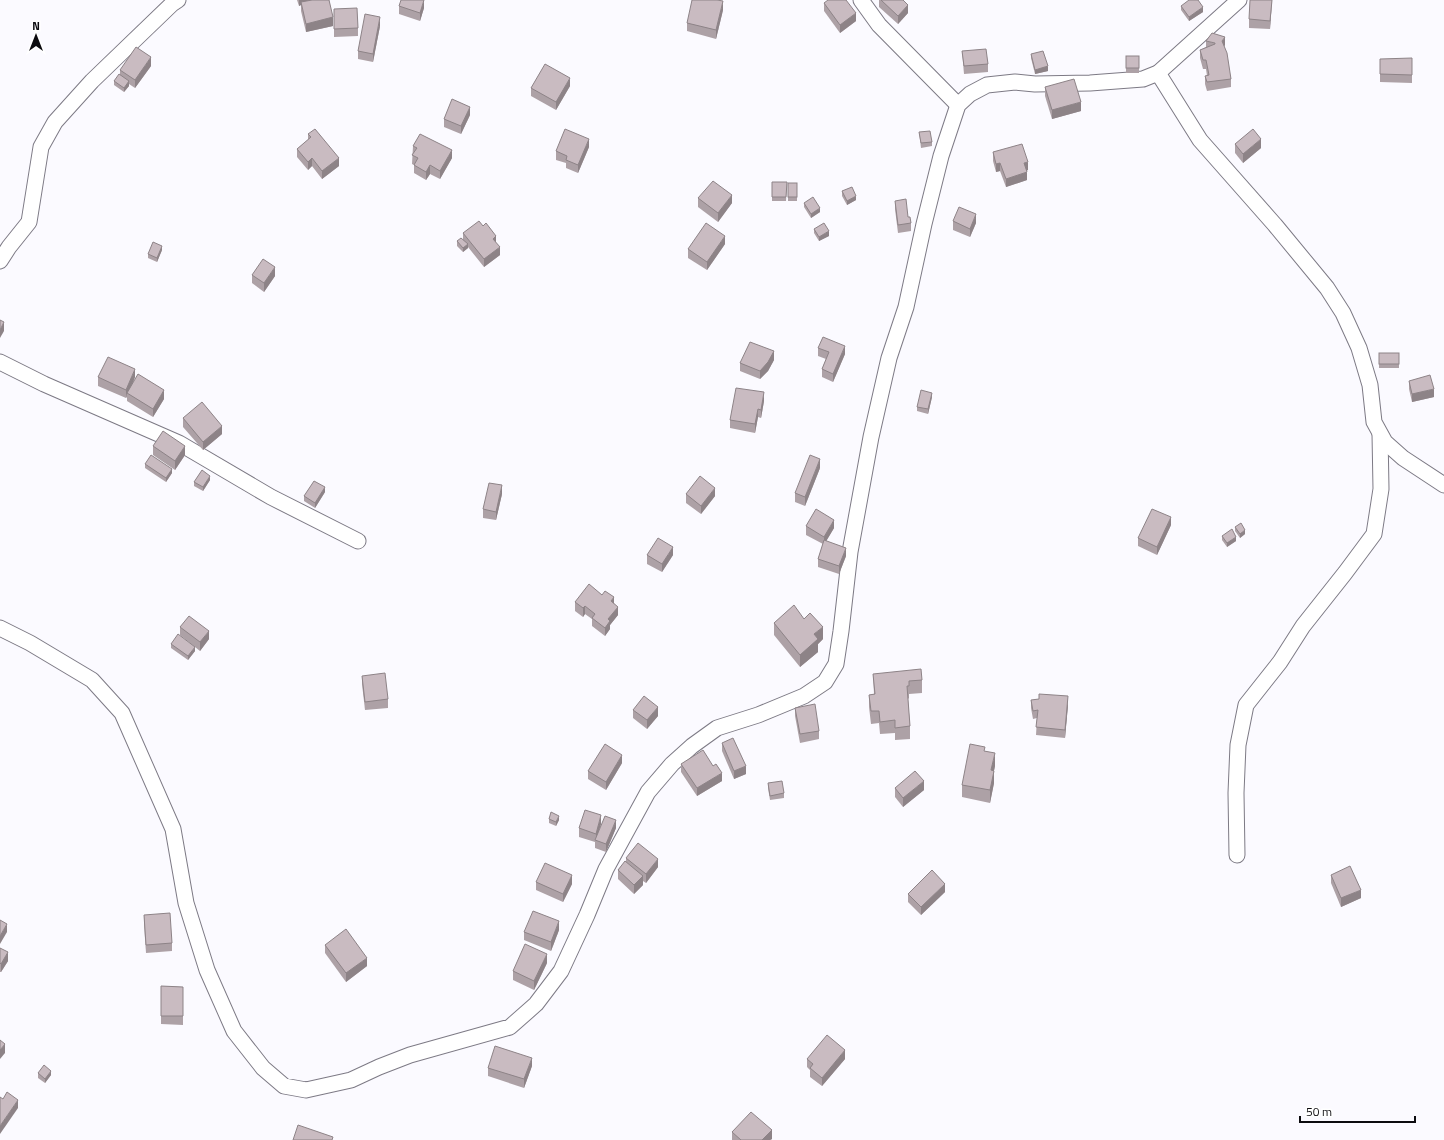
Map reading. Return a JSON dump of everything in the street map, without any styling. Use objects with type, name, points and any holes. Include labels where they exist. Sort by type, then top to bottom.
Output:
[{"type":"street","points":[[0,261],[9,246],[29,222],[42,147],[55,122],[92,81],[172,4],[178,0]]},
{"type":"street","points":[[861,0],[879,25],[958,106]]},
{"type":"street","points":[[0,628],[30,643],[92,680],[122,713],[173,829],[186,903],[207,970],[234,1031],[263,1068],[284,1086],[306,1090],[351,1080],[410,1055],[510,1027],[536,1004],[561,972],[588,915],[606,869],[648,792],[672,764],[692,746],[717,728],[804,696],[825,682],[836,664],[842,631],[850,552],[889,358],[906,307],[924,224],[940,164],[958,106],[970,94],[987,85],[1015,82],[1035,84],[1082,83],[1143,79],[1158,73],[1239,0]]},
{"type":"street","points":[[1158,73],[1200,140],[1275,225],[1327,288],[1339,307],[1359,348],[1370,385],[1374,422],[1385,442],[1403,458],[1444,485]]},
{"type":"street","points":[[0,362],[44,384],[179,443],[271,497],[358,541]]},
{"type":"street","points":[[1237,855],[1236,794],[1238,745],[1246,705],[1280,662],[1303,626],[1345,574],[1374,534],[1381,490],[1380,434]]},
{"type":"building","points":[[312,0],[329,0],[333,17],[306,24],[301,2]]},
{"type":"building","points":[[401,0],[424,0],[420,13],[399,6]]},
{"type":"building","points":[[692,0],[723,1],[716,30],[687,23]]},
{"type":"building","points":[[828,0],[846,0],[856,13],[840,25],[824,3]]},
{"type":"building","points":[[881,0],[903,0],[908,5],[898,16]]},
{"type":"building","points":[[1189,0],[1198,0],[1203,7],[1189,17],[1181,6]]},
{"type":"building","points":[[1250,0],[1272,0],[1270,21],[1249,19]]},
{"type":"building","points":[[357,8],[358,28],[334,29],[334,9]]},
{"type":"building","points":[[365,14],[380,17],[373,54],[358,51]]},
{"type":"building","points":[[1212,33],[1225,37],[1222,41],[1227,53],[1231,79],[1207,82],[1205,76],[1209,75],[1206,60],[1203,60],[1200,50],[1215,44],[1206,41]]},
{"type":"building","points":[[136,47],[151,57],[135,80],[120,70]]},
{"type":"building","points":[[986,49],[988,64],[964,66],[962,51]]},
{"type":"building","points":[[1043,51],[1048,66],[1035,70],[1031,54]]},
{"type":"building","points":[[1126,56],[1139,56],[1139,68],[1126,68]]},
{"type":"building","points":[[1412,58],[1412,75],[1380,74],[1380,59]]},
{"type":"building","points":[[545,64],[570,78],[556,102],[531,88]]},
{"type":"building","points":[[119,74],[129,81],[124,88],[114,81]]},
{"type":"building","points":[[1074,79],[1081,102],[1052,110],[1045,87]]},
{"type":"building","points":[[452,99],[470,107],[461,126],[444,119]]},
{"type":"building","points":[[315,129],[339,158],[322,171],[312,158],[308,162],[297,149],[311,137],[308,134]]},
{"type":"building","points":[[565,129],[589,139],[578,165],[566,160],[567,156],[556,151]]},
{"type":"building","points":[[1253,129],[1261,139],[1243,154],[1235,144]]},
{"type":"building","points":[[930,131],[932,142],[921,143],[919,132]]},
{"type":"building","points":[[420,134],[452,150],[440,171],[430,165],[426,172],[414,165],[418,158],[412,155],[417,148],[413,146]]},
{"type":"building","points":[[1022,144],[1028,162],[1024,163],[1027,172],[1006,179],[1000,163],[996,164],[993,152]]},
{"type":"building","points":[[713,181],[732,195],[718,213],[698,198]]},
{"type":"building","points":[[772,182],[787,182],[786,197],[772,197]]},
{"type":"building","points":[[788,183],[797,183],[797,197],[788,197]]},
{"type":"building","points":[[852,187],[856,196],[847,201],[842,191]]},
{"type":"building","points":[[813,197],[820,208],[811,214],[804,203]]},
{"type":"building","points":[[906,199],[908,217],[910,217],[911,223],[898,225],[895,201]]},
{"type":"building","points":[[959,207],[976,214],[970,229],[953,221]]},
{"type":"building","points":[[479,221],[483,226],[486,223],[496,236],[493,239],[500,247],[484,259],[463,233]]},
{"type":"building","points":[[706,223],[725,236],[707,262],[688,249]]},
{"type":"building","points":[[824,223],[829,231],[819,237],[814,229]]},
{"type":"building","points":[[461,238],[468,244],[463,248],[457,241]]},
{"type":"building","points":[[153,242],[162,246],[157,258],[148,254]]},
{"type":"building","points":[[263,259],[275,267],[264,283],[252,275]]},
{"type":"building","points":[[0,320],[4,322],[0,330]]},
{"type":"building","points":[[823,337],[845,346],[833,374],[822,369],[829,352],[818,348]]},
{"type":"building","points":[[750,342],[774,351],[768,362],[760,371],[740,363]]},
{"type":"building","points":[[1379,353],[1399,353],[1399,364],[1379,364]]},
{"type":"building","points":[[108,357],[135,369],[126,390],[98,377]]},
{"type":"building","points":[[138,374],[164,390],[153,409],[127,393]]},
{"type":"building","points":[[1430,375],[1434,389],[1412,394],[1409,381]]},
{"type":"building","points":[[736,388],[764,392],[761,410],[758,409],[755,424],[730,420]]},
{"type":"building","points":[[921,390],[932,393],[928,409],[917,407]]},
{"type":"building","points":[[202,402],[222,426],[203,442],[183,418]]},
{"type":"building","points":[[163,431],[185,446],[175,461],[153,446]]},
{"type":"building","points":[[151,455],[172,469],[166,478],[145,464]]},
{"type":"building","points":[[810,455],[820,459],[805,497],[795,493]]},
{"type":"building","points":[[202,470],[210,476],[203,487],[194,482]]},
{"type":"building","points":[[700,476],[715,488],[701,506],[686,494]]},
{"type":"building","points":[[314,481],[325,487],[315,503],[304,496]]},
{"type":"building","points":[[489,483],[502,485],[496,512],[483,509]]},
{"type":"building","points":[[816,509],[834,520],[824,537],[806,526]]},
{"type":"building","points":[[1152,509],[1171,517],[1157,547],[1138,538]]},
{"type":"building","points":[[1241,523],[1245,530],[1240,534],[1235,527]]},
{"type":"building","points":[[1232,529],[1236,537],[1227,543],[1222,536]]},
{"type":"building","points":[[658,538],[673,547],[662,564],[647,555]]},
{"type":"building","points":[[824,540],[846,548],[839,566],[818,559]]},
{"type":"building","points":[[589,584],[602,595],[605,591],[614,597],[611,601],[618,607],[608,619],[610,621],[605,628],[592,618],[595,614],[585,606],[583,608],[575,602]]},
{"type":"building","points":[[794,605],[804,619],[810,613],[823,627],[814,634],[818,639],[800,655],[774,623]]},
{"type":"building","points":[[189,616],[209,631],[200,642],[180,627]]},
{"type":"building","points":[[178,634],[195,647],[188,656],[171,644]]},
{"type":"building","points":[[921,669],[922,680],[909,681],[909,686],[907,686],[910,726],[895,728],[895,720],[880,722],[879,711],[871,711],[869,695],[875,694],[873,674]]},
{"type":"building","points":[[385,673],[388,699],[365,702],[362,676]]},
{"type":"building","points":[[1039,694],[1068,696],[1065,730],[1036,727],[1038,710],[1033,711],[1031,700],[1039,699]]},
{"type":"building","points":[[644,696],[658,707],[647,720],[633,710]]},
{"type":"building","points":[[815,704],[819,731],[800,734],[795,708]]},
{"type":"building","points":[[733,738],[746,766],[734,771],[722,743]]},
{"type":"building","points":[[605,744],[622,755],[606,782],[588,771]]},
{"type":"building","points":[[970,744],[985,747],[984,751],[995,753],[991,770],[994,771],[990,790],[962,785]]},
{"type":"building","points":[[703,750],[713,766],[716,764],[722,773],[697,788],[681,764]]},
{"type":"building","points":[[915,771],[924,781],[903,798],[895,788]]},
{"type":"building","points":[[782,781],[784,793],[770,796],[768,783]]},
{"type":"building","points":[[585,810],[601,815],[596,834],[579,828]]},
{"type":"building","points":[[551,812],[559,816],[556,822],[549,819]]},
{"type":"building","points":[[605,816],[616,820],[606,844],[595,840]]},
{"type":"building","points":[[638,843],[658,859],[646,874],[626,858]]},
{"type":"building","points":[[625,861],[643,876],[634,885],[618,870]]},
{"type":"building","points":[[545,863],[572,875],[563,894],[536,882]]},
{"type":"building","points":[[1350,866],[1361,890],[1341,898],[1331,875]]},
{"type":"building","points":[[932,870],[945,884],[921,907],[908,894]]},
{"type":"building","points":[[533,911],[559,921],[551,942],[524,932]]},
{"type":"building","points":[[170,913],[172,943],[146,945],[144,915]]},
{"type":"building","points":[[0,920],[7,924],[0,936]]},
{"type":"building","points":[[346,929],[367,958],[346,973],[325,945]]},
{"type":"building","points":[[525,944],[547,954],[534,981],[513,971]]},
{"type":"building","points":[[0,948],[8,952],[1,964],[0,963]]},
{"type":"building","points":[[161,986],[183,987],[183,1016],[161,1016]]},
{"type":"building","points":[[827,1035],[845,1050],[822,1078],[810,1068],[813,1064],[807,1059]]},
{"type":"building","points":[[0,1040],[5,1044],[0,1050]]},
{"type":"building","points":[[495,1046],[532,1058],[524,1079],[488,1068]]},
{"type":"building","points":[[44,1065],[51,1071],[45,1079],[38,1073]]},
{"type":"building","points":[[7,1092],[18,1100],[0,1126],[0,1097],[3,1099]]},
{"type":"building","points":[[751,1112],[772,1130],[762,1140],[741,1140],[732,1132]]},
{"type":"building","points":[[298,1125],[333,1137],[332,1140],[293,1140]]}]
